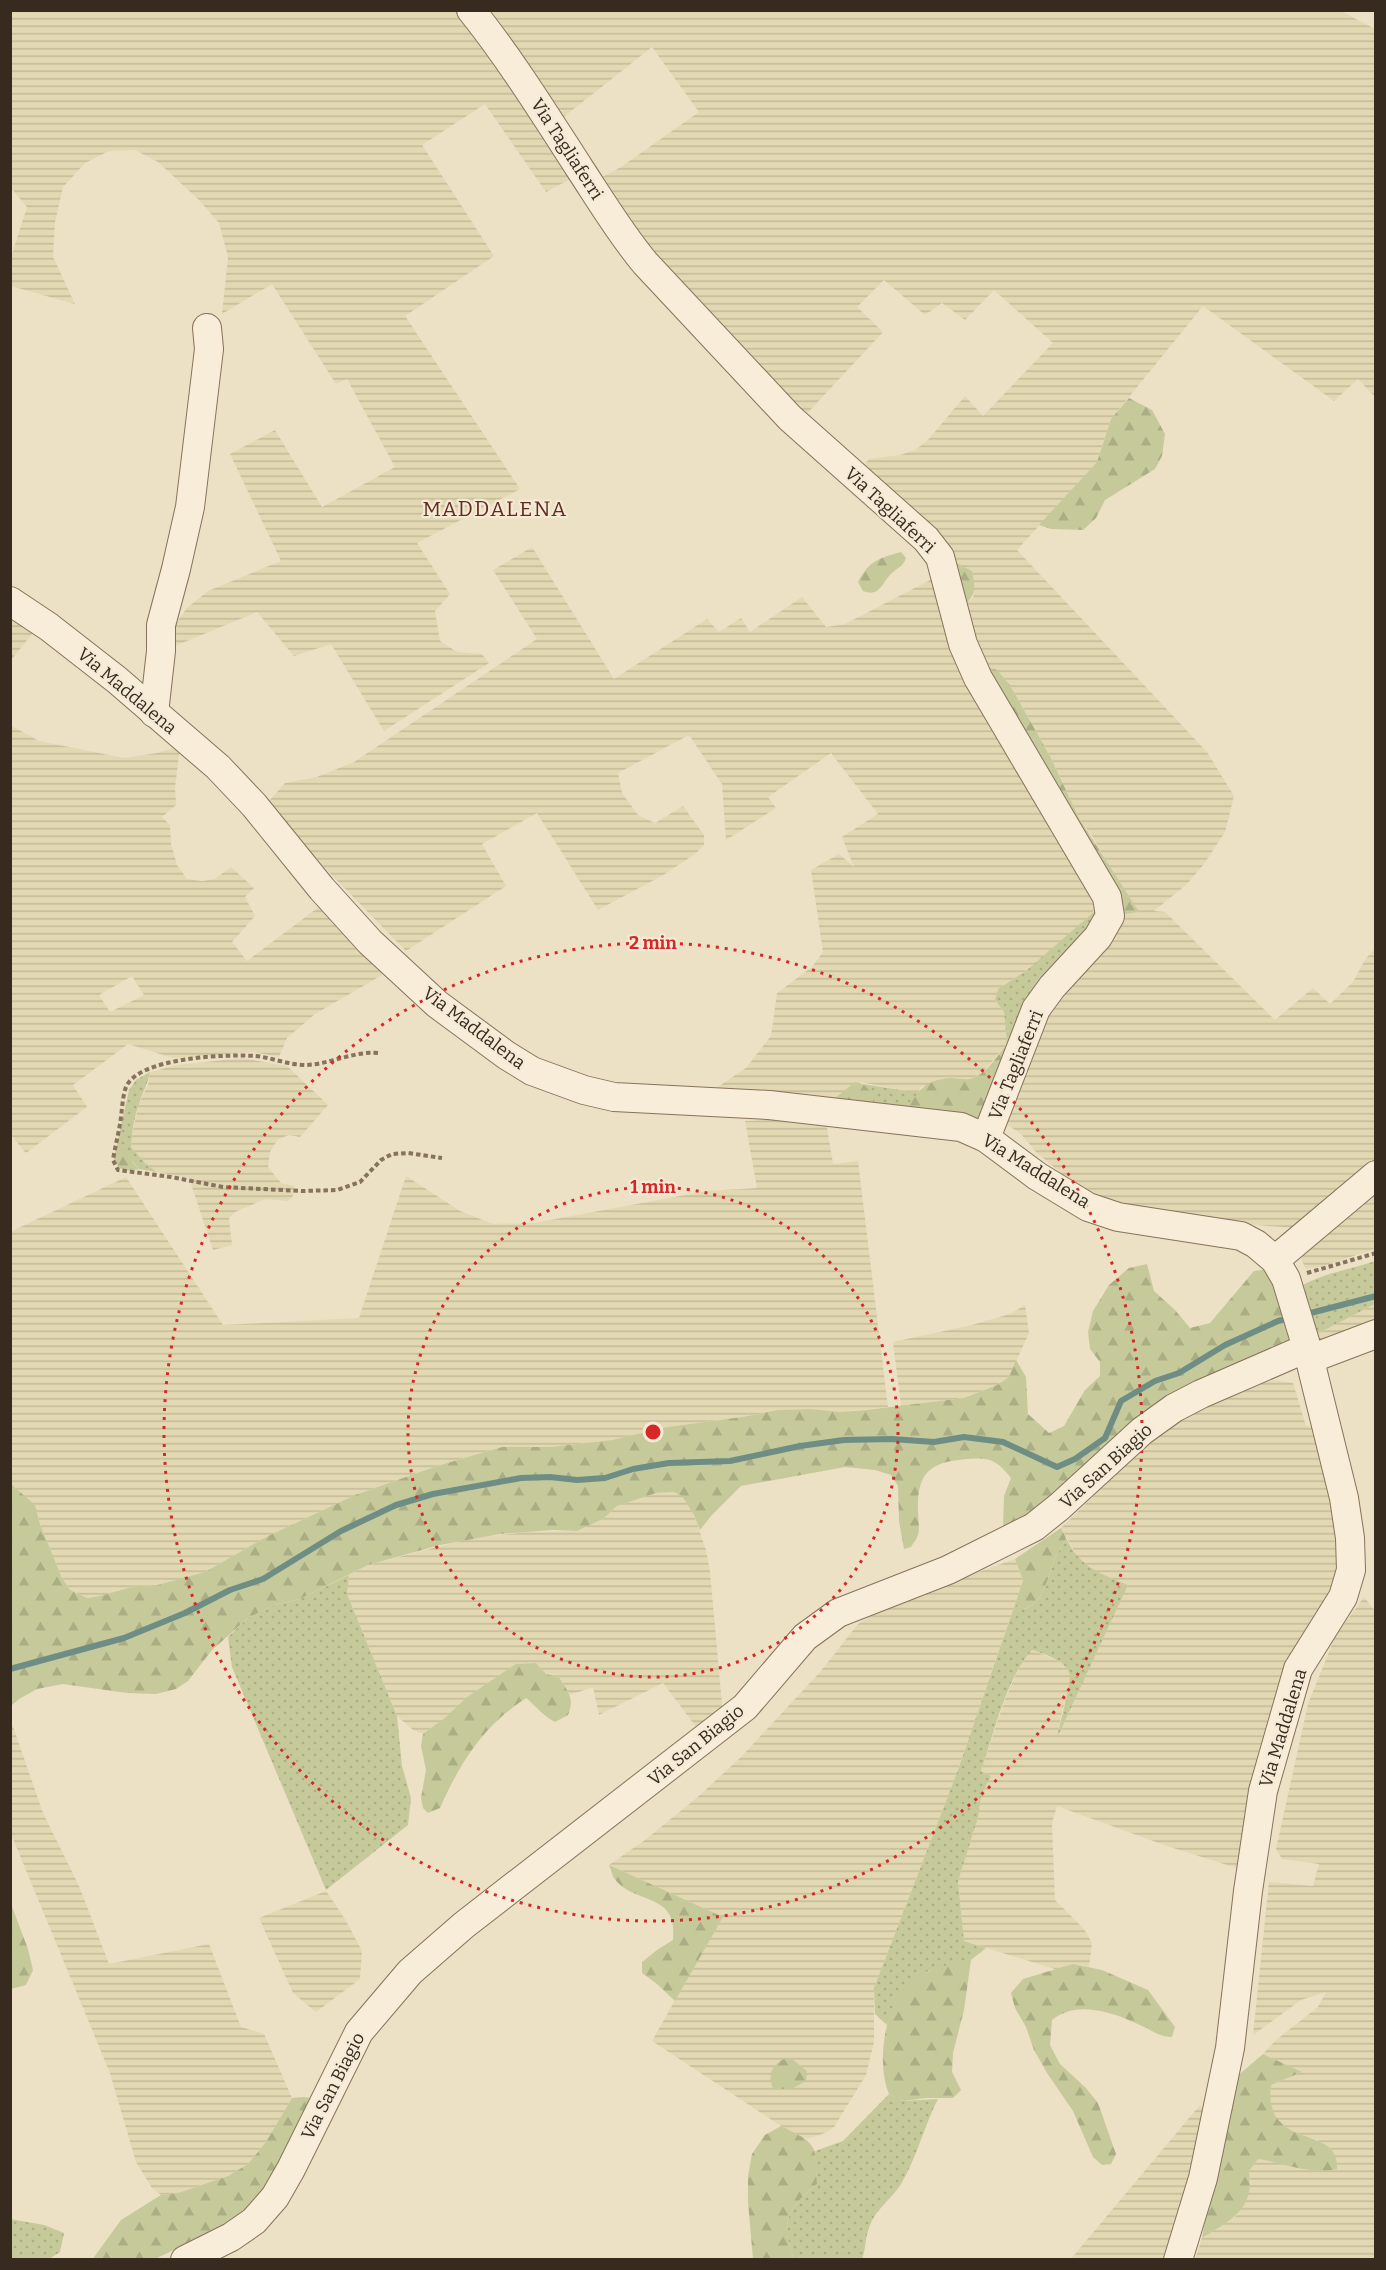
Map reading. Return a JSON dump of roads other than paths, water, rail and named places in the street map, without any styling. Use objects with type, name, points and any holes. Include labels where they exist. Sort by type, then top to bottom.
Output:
[{"type":"street","name":"Via Tagliaferri","points":[[471,10],[492,37],[626,239],[645,262],[790,418],[926,539],[940,557],[963,644],[978,678],[1107,897],[1110,916],[1098,937],[1052,987],[1036,1009],[986,1138]]},
{"type":"street","points":[[154,713],[161,651],[160,625],[176,570],[190,507],[209,349],[207,327]]},
{"type":"street","name":"Via Maddalena","points":[[10,601],[58,633],[218,767],[254,805],[322,889],[370,942],[437,1004],[506,1055],[532,1071],[584,1090],[614,1097],[769,1105],[961,1127],[986,1138],[1037,1176],[1088,1207],[1118,1217],[1241,1236],[1256,1244],[1284,1278],[1307,1349],[1344,1498],[1350,1538],[1351,1570],[1343,1597],[1298,1669],[1263,1791],[1230,2048],[1203,2178],[1178,2259]]},
{"type":"street","points":[[1284,1278],[1376,1175]]},
{"type":"street","name":"Via San Biagio","points":[[185,2259],[231,2237],[254,2221],[275,2197],[359,2032],[410,1972],[464,1925],[745,1707],[783,1660],[814,1630],[838,1613],[948,1570],[1034,1527],[1142,1431],[1174,1408],[1201,1394],[1307,1349],[1376,1334]]},
{"type":"waterway","points":[[1303,1315],[1376,1296]]},
{"type":"waterway","points":[[10,1669],[124,1638],[185,1613],[230,1590],[263,1579],[341,1531],[396,1505],[433,1494],[521,1478],[550,1477],[577,1480],[605,1478],[633,1469],[669,1463],[730,1461],[800,1446],[844,1440],[892,1439],[934,1442],[964,1437],[1003,1442],[1057,1467],[1075,1459],[1105,1438],[1121,1401],[1155,1381],[1179,1373],[1225,1345],[1278,1321],[1290,1318]]},
{"type":"district","name":"MADDALENA","points":[[495,509]]}]
